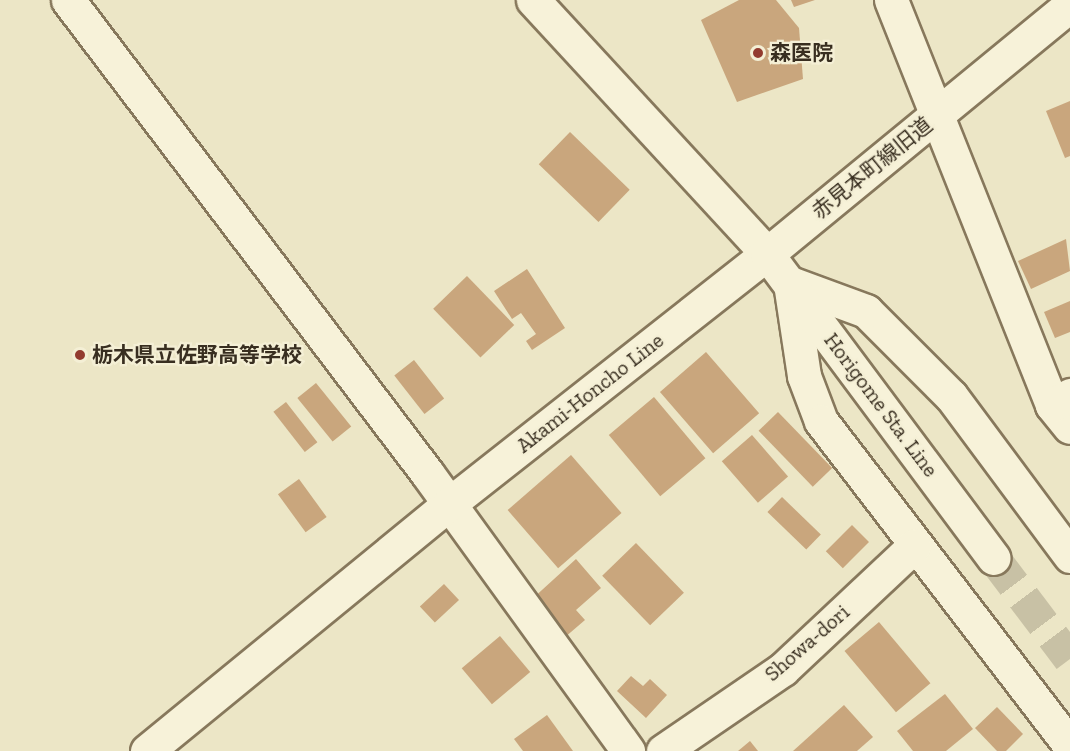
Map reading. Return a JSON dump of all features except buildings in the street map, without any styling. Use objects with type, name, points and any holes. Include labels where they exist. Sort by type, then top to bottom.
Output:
[{"type":"street","points":[[68,0],[449,504],[628,751]]},
{"type":"street","points":[[532,0],[767,254]]},
{"type":"street","name":"赤見本町線旧道","points":[[767,254],[937,116],[891,0]]},
{"type":"street","points":[[1064,409],[937,116],[1070,5]]},
{"type":"street","name":"Akami-Honcho Line","points":[[147,751],[449,504],[767,254]]},
{"type":"street","name":"Horigome Sta. Line","points":[[767,254],[994,558]]},
{"type":"street","points":[[1070,556],[951,396],[866,311],[790,283],[804,376],[821,421],[914,546],[1070,746]]},
{"type":"street","name":"Showa-dori","points":[[663,751],[783,669],[914,546]]},
{"type":"tunnel","points":[[994,558],[1070,659]]},
{"type":"place","name":"森医院","points":[[758,53]]},
{"type":"place","name":"栃木県立佐野高等学校","points":[[80,355]]}]
